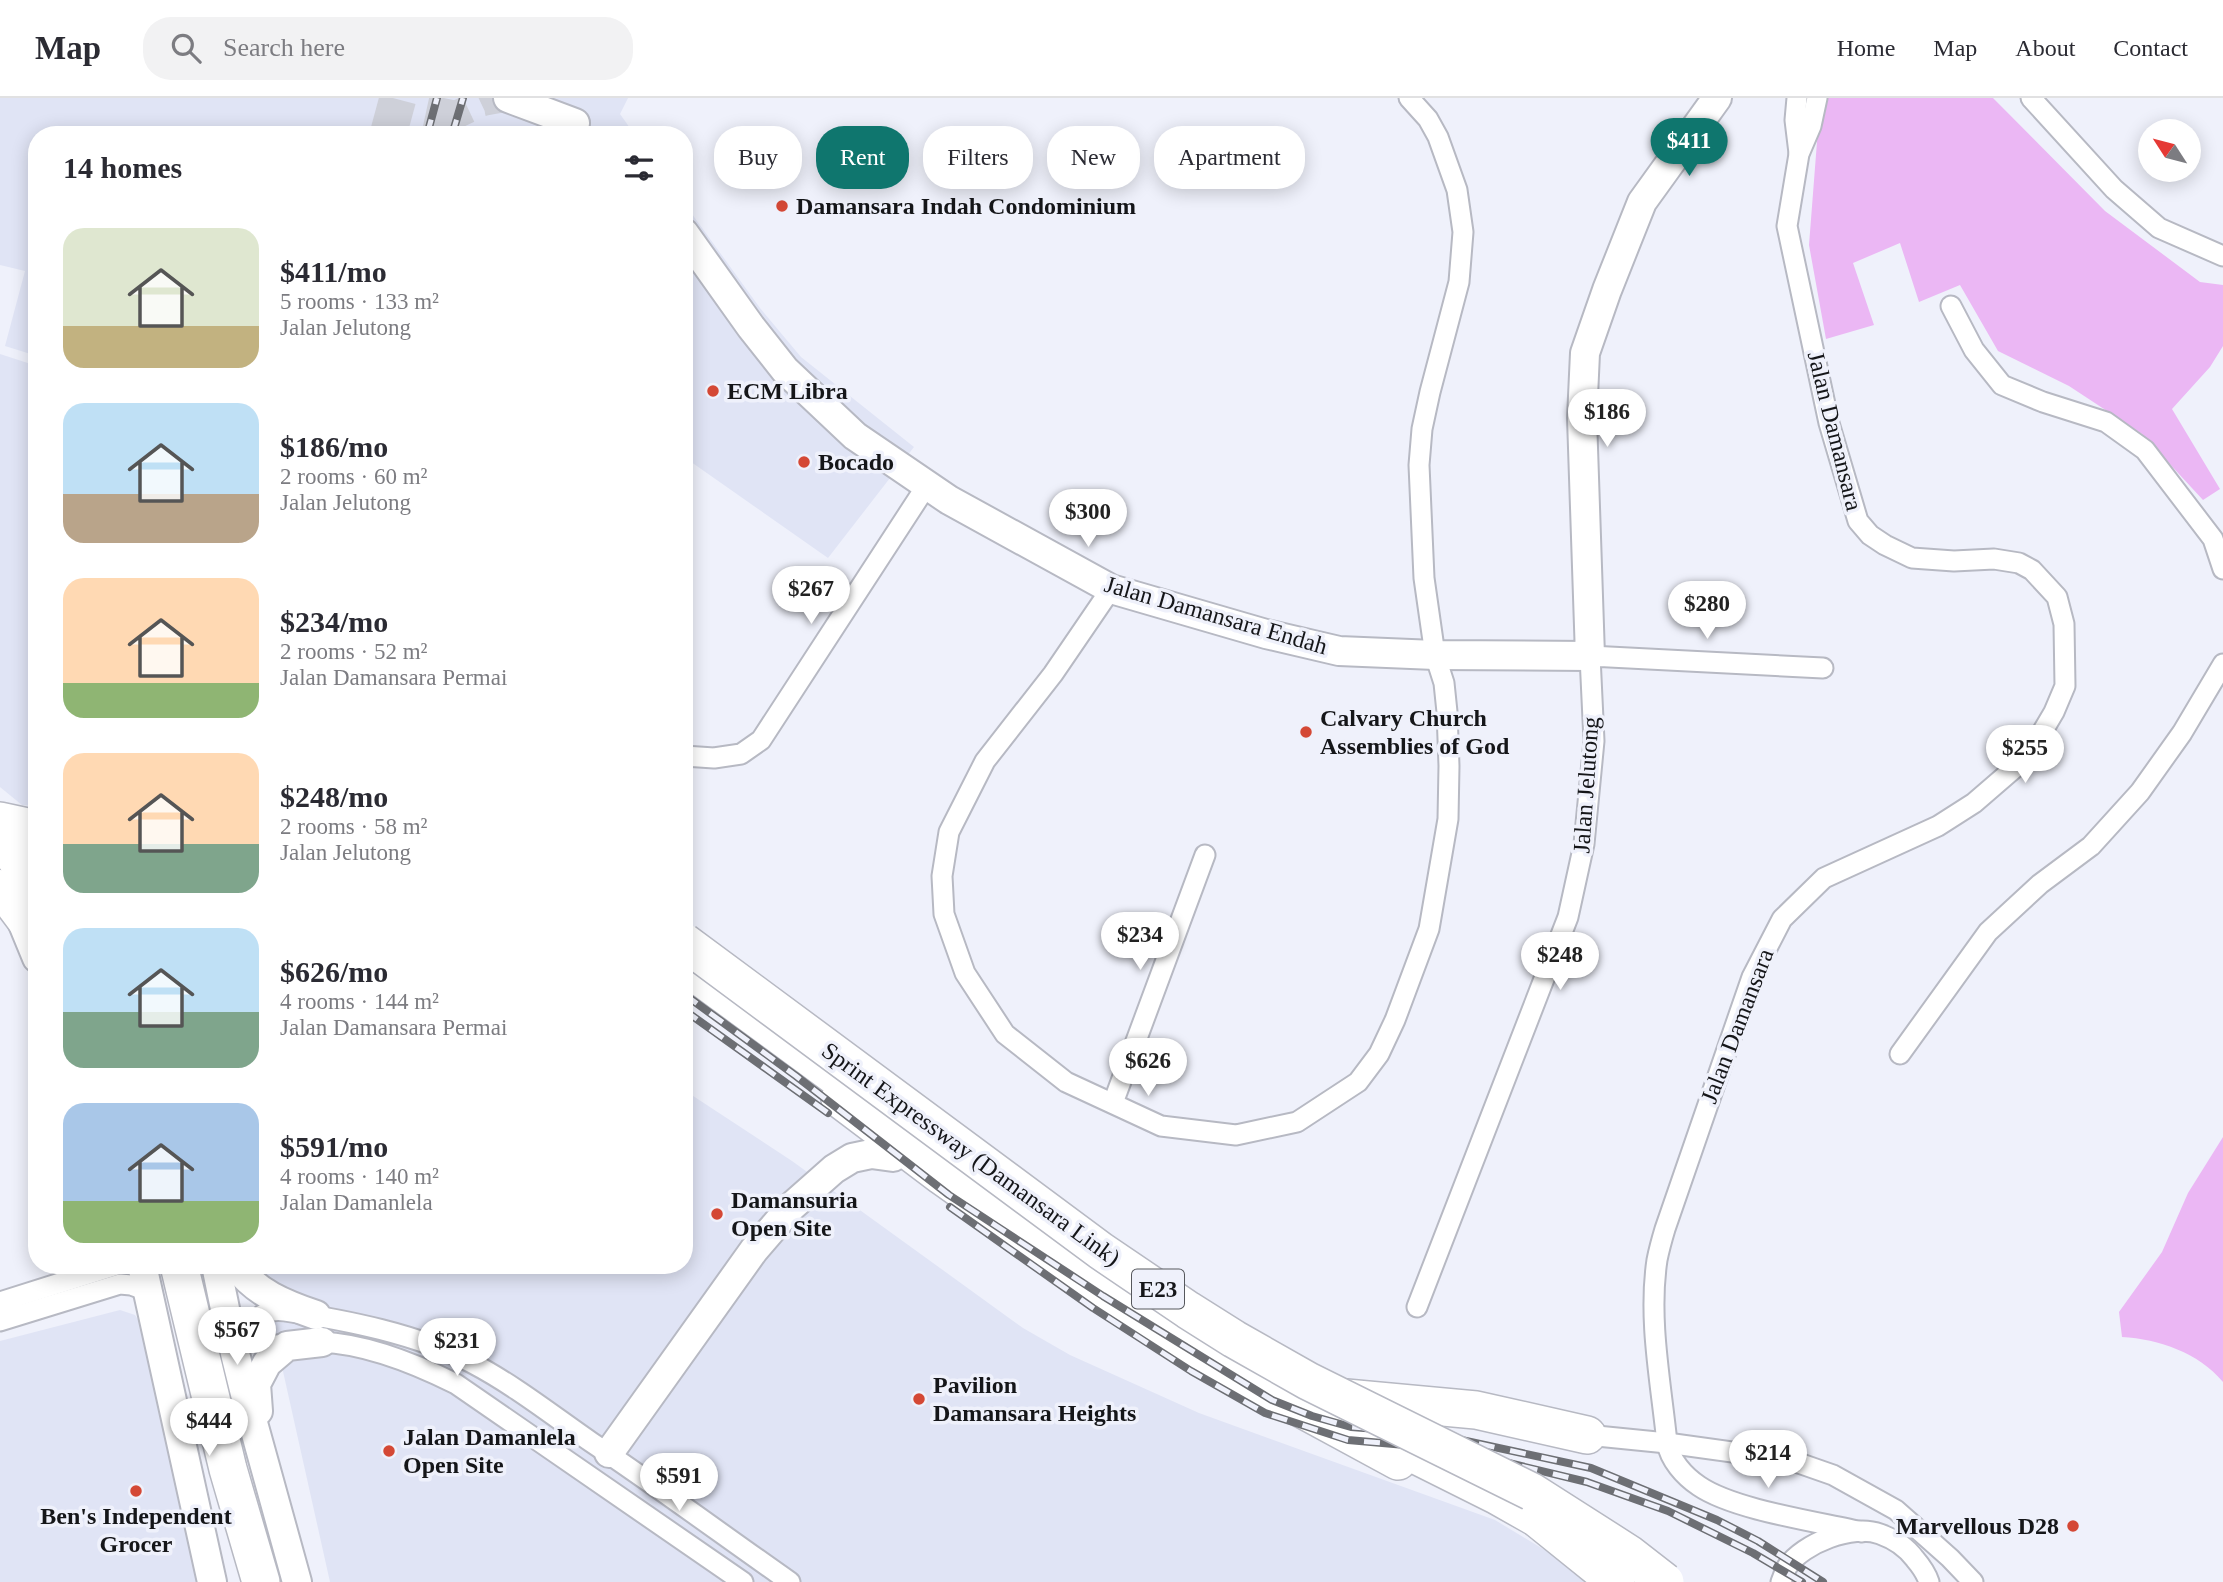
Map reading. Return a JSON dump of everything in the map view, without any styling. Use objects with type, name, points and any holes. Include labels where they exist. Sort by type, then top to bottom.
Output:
[{"type":"highway","points":[[0,821],[28,827]]},
{"type":"highway","points":[[0,836],[22,904]]},
{"type":"highway","name":"Sprint Expressway (Damansara Link)","points":[[693,949],[1101,1251],[1188,1310],[1308,1381],[1532,1492],[1629,1554],[1665,1582]]},
{"type":"highway","name":"Sprint Expressway (Damansara Link)","points":[[693,972],[1114,1281],[1290,1389],[1548,1522],[1633,1582]]},
{"type":"highway","points":[[693,989],[942,1176],[1124,1305],[1258,1385],[1551,1545],[1604,1582]]},
{"type":"highway","points":[[893,1157],[942,1176]]},
{"type":"highway","points":[[181,1274],[229,1469],[261,1582]]},
{"type":"highway","points":[[1290,1389],[1366,1401],[1476,1410],[1587,1435]]},
{"type":"highway","points":[[1455,1455],[1616,1582]]},
{"type":"highway","points":[[229,1469],[244,1582]]},
{"type":"street","points":[[508,98],[578,126]]},
{"type":"street","points":[[1111,589],[1054,674],[985,761],[949,832],[942,876],[944,914],[965,974],[1005,1034],[1066,1082],[1161,1126],[1236,1135],[1297,1122],[1359,1082],[1379,1054],[1395,1020],[1429,929],[1448,819],[1450,766],[1447,712],[1444,683],[1435,655],[1424,578],[1419,465],[1422,429],[1430,392],[1459,282],[1463,232],[1457,191],[1438,137],[1428,119],[1409,98]]},
{"type":"street","name":"Jalan Jelutong","points":[[1416,1307],[1567,917],[1584,844],[1592,754],[1582,418],[1585,353],[1642,202],[1717,98]]},
{"type":"street","name":"Jalan Jelutong","points":[[1628,241],[1653,211],[1734,98]]},
{"type":"street","name":"Jalan Damansara","points":[[1797,98],[1795,120],[1799,154]]},
{"type":"street","name":"Jalan Damansara","points":[[1667,1443],[1656,1334],[1657,1259],[1752,977],[1766,946],[1782,919],[1824,878],[1938,826],[1974,803],[2018,765],[2034,746],[2054,712],[2065,686],[2064,624],[2057,597],[2032,570],[2019,562],[1994,559],[1954,561],[1912,558],[1870,535],[1857,521],[1829,423],[1787,226],[1799,154],[1811,126],[1817,98]]},
{"type":"street","points":[[2031,98],[2114,189],[2159,228],[2223,256]]},
{"type":"street","name":"Jalan Damansara Endah","points":[[693,246],[785,370],[855,436],[950,500],[1111,589],[1266,634],[1339,651],[1590,656]]},
{"type":"street","points":[[1951,306],[1973,350],[2002,385],[2043,402],[2106,422],[2145,450],[2213,539],[2223,569]]},
{"type":"street","points":[[693,756],[714,758],[741,754],[761,740],[927,485]]},
{"type":"street","points":[[1590,656],[1823,668]]},
{"type":"street","points":[[1900,1054],[1989,932],[2040,884],[2091,846],[2140,792],[2182,733],[2223,664]]},
{"type":"street","points":[[1113,1103],[1205,855]]},
{"type":"street","points":[[22,904],[28,926]]},
{"type":"street","points":[[592,1478],[754,1250],[791,1207],[834,1169],[852,1158],[871,1153],[893,1157]]},
{"type":"street","points":[[0,1303],[89,1274]]},
{"type":"street","points":[[218,1274],[242,1382],[297,1582]]},
{"type":"street","points":[[242,1274],[246,1280],[319,1329],[423,1368],[456,1384],[743,1582]]},
{"type":"street","points":[[0,1321],[120,1284],[131,1285],[145,1278],[212,1582]]},
{"type":"street","points":[[266,1466],[256,1384],[276,1354],[319,1329],[380,1330],[429,1345],[471,1362],[509,1385],[790,1582]]},
{"type":"street","points":[[1587,1435],[1790,1460],[1833,1475],[1896,1510],[1973,1582]]},
{"type":"street","points":[[1667,1443],[1669,1454],[1676,1464],[1699,1486],[1728,1499],[1765,1510],[1862,1532],[1879,1533],[1907,1548],[1927,1575],[1929,1582]]},
{"type":"street","points":[[1781,1582],[1787,1567],[1820,1541],[1862,1532]]},
{"type":"shaded area","points":[[0,98],[628,98],[620,114],[629,126],[28,126],[28,353],[5,346],[25,271],[0,265]]},
{"type":"shaded area","points":[[1824,98],[1993,98],[2105,211],[2200,282],[2223,285],[2223,346],[2210,367],[2172,409],[2220,489],[2203,500],[2142,434],[2069,386],[1998,351],[1960,285],[1919,302],[1900,243],[1853,263],[1874,325],[1826,339],[1809,245],[1819,116]]},
{"type":"shaded area","points":[[693,215],[760,308],[801,357],[914,447],[828,558],[693,463]]},
{"type":"shaded area","points":[[0,354],[28,363],[28,805],[22,805],[0,787]]},
{"type":"shaded area","points":[[693,1096],[792,1161],[1023,1328],[1070,1355],[1199,1413],[1495,1520],[1558,1558],[1585,1582],[330,1582],[274,1331],[249,1274],[693,1274]]},
{"type":"shaded area","points":[[2223,1137],[2223,1382],[2202,1363],[2177,1349],[2164,1344],[2122,1337],[2119,1312],[2162,1252],[2188,1193]]},
{"type":"shaded area","points":[[120,1310],[135,1315],[144,1334],[200,1582],[0,1582],[0,1341]]},
{"type":"tunnel","points":[[390,126],[398,98]]},
{"type":"tunnel","points":[[442,126],[448,98]]},
{"type":"tunnel","points":[[443,121],[483,102],[505,98]]},
{"type":"railway","points":[[429,126],[437,98]]},
{"type":"railway","points":[[455,126],[463,98]]},
{"type":"railway","points":[[693,1001],[796,1076],[949,1195],[1103,1296],[1272,1400],[1312,1416],[1351,1427],[1429,1433],[1591,1468],[1717,1520],[1758,1541],[1823,1582]]},
{"type":"railway","points":[[693,1016],[828,1113]]},
{"type":"railway","points":[[950,1207],[1093,1308],[1191,1371],[1265,1413],[1348,1440],[1428,1447],[1587,1482],[1668,1511],[1753,1553],[1802,1582]]},
{"type":"place","name":"Damansara Indah Condominium","points":[[782,206]]},
{"type":"place","name":"ECM Libra","points":[[713,391]]},
{"type":"place","name":"Bocado","points":[[804,462]]},
{"type":"place","name":"Calvary Church Assemblies of God","points":[[1306,732]]},
{"type":"place","name":"Damansuria Open Site","points":[[717,1214]]},
{"type":"place","name":"Pavilion Damansara Heights","points":[[919,1399]]},
{"type":"place","name":"Jalan Damanlela Open Site","points":[[389,1451]]},
{"type":"place","name":"Ben's Independent Grocer","points":[[136,1491]]},
{"type":"place","name":"Marvellous D28","points":[[2073,1526]]}]
